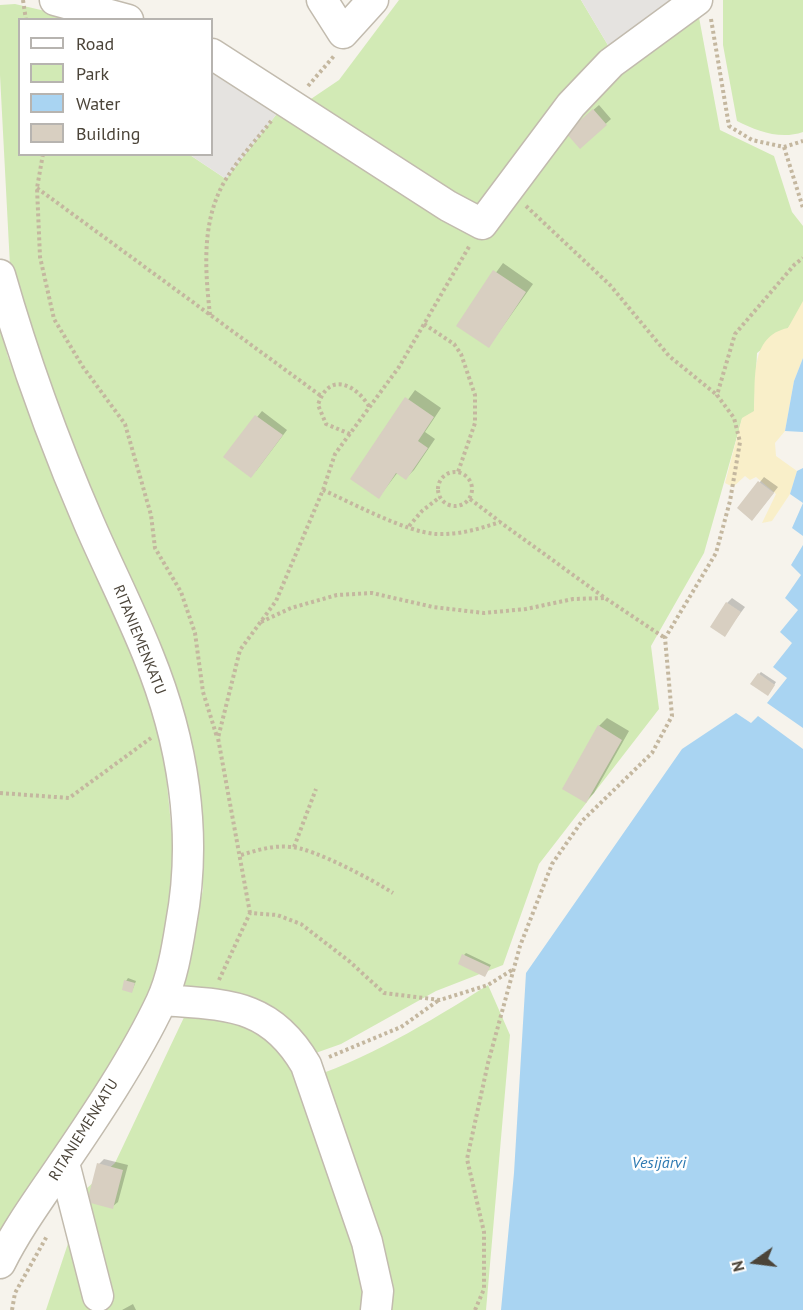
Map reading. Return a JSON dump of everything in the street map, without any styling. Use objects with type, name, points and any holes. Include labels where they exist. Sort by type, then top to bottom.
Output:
[{"type":"street","points":[[55,0],[121,18]]},
{"type":"street","points":[[322,0],[344,33],[373,0]]},
{"type":"street","points":[[213,55],[448,206],[482,224],[571,105],[611,63],[704,6]]},
{"type":"street","name":"RITANIEMENKATU","points":[[0,275],[22,354],[88,521],[149,657],[171,723],[183,781],[190,834],[188,885],[177,948],[162,1000],[89,1126],[12,1240],[0,1263]]},
{"type":"street","points":[[162,1000],[239,1008],[275,1025],[293,1044],[306,1065],[367,1242],[378,1291],[376,1310]]},
{"type":"street","points":[[64,1163],[98,1296]]},
{"type":"path","points":[[23,0],[26,18]]},
{"type":"path","points":[[704,6],[729,126],[752,140],[784,147],[803,141]]},
{"type":"path","points":[[210,315],[205,265],[211,213],[226,179],[287,103],[333,59],[344,33]]},
{"type":"path","points":[[784,147],[803,208]]},
{"type":"path","points":[[44,156],[37,188],[40,257],[54,319],[83,367],[125,424],[152,515],[155,548],[181,592],[195,633],[203,692],[218,738],[229,813],[241,855],[250,913],[208,1004]]},
{"type":"path","points":[[37,188],[321,396]]},
{"type":"path","points":[[475,1310],[484,1289],[484,1232],[467,1159],[488,1063],[513,969],[552,864],[582,821],[652,753],[672,716],[665,638],[716,553],[730,501],[740,442],[734,418],[717,394],[669,356],[610,285],[509,189]]},
{"type":"path","points":[[218,738],[240,650],[276,601],[323,490],[335,453],[370,408],[424,324],[482,224]]},
{"type":"path","points":[[717,394],[735,334],[795,264],[803,258]]},
{"type":"path","points":[[424,324],[454,344],[461,354],[475,395],[475,423],[458,472]]},
{"type":"path","points":[[350,434],[326,424],[318,405],[321,396],[329,387],[342,384],[355,388],[362,394],[370,408]]},
{"type":"path","points":[[458,472],[471,482],[472,487],[469,499],[465,503],[454,506],[440,497],[438,486],[443,477],[458,472]]},
{"type":"path","points":[[323,490],[434,534],[460,533],[500,522]]},
{"type":"path","points":[[409,526],[422,511],[440,497]]},
{"type":"path","points":[[469,499],[605,598],[665,638]]},
{"type":"path","points":[[260,622],[291,608],[337,596],[372,592],[433,607],[484,613],[526,609],[573,599],[605,598]]},
{"type":"path","points":[[0,793],[69,798],[171,723]]},
{"type":"path","points":[[294,847],[316,789]]},
{"type":"path","points":[[241,855],[270,847],[294,847],[368,876],[393,893]]},
{"type":"path","points":[[250,913],[277,915],[301,924],[349,961],[384,993],[440,1000]]},
{"type":"path","points":[[306,1065],[348,1051],[401,1027],[440,1000],[488,985],[513,969]]},
{"type":"green space","points":[[399,0],[581,0],[612,52],[480,211],[305,103],[339,80]]},
{"type":"green space","points":[[723,0],[803,0],[803,132],[777,135],[737,121],[723,45]]},
{"type":"green space","points":[[15,4],[76,18],[18,18],[18,156],[192,156],[226,179],[279,111],[486,239],[615,71],[698,12],[720,130],[774,156],[792,212],[803,226],[803,308],[788,328],[757,353],[754,412],[742,419],[704,553],[651,646],[659,709],[539,864],[503,965],[436,991],[341,1044],[310,1055],[177,991],[203,890],[203,830],[195,777],[35,353],[10,266],[0,75],[0,5]]},
{"type":"green space","points":[[0,328],[8,357],[161,725],[177,884],[151,989],[86,1109],[5,1223],[0,1234]]},
{"type":"green space","points":[[488,985],[510,1035],[486,1310],[46,1310],[86,1189],[115,1163],[187,1011],[268,1031],[293,1066],[298,1082],[348,1063],[396,1040]]},
{"type":"sand","points":[[803,301],[803,358],[794,381],[785,431],[775,443],[776,456],[797,471],[790,494],[772,521],[762,523],[776,494],[756,477],[750,480],[745,476],[733,487],[725,483],[742,418],[754,411],[755,373],[761,350],[775,333],[788,328]]},
{"type":"shaded area","points":[[581,0],[682,0],[612,52]]},
{"type":"shaded area","points":[[213,69],[279,111],[226,179],[192,156],[213,156]]},
{"type":"water","points":[[803,358],[803,432],[785,431],[794,381]]},
{"type":"water","points":[[803,468],[803,503],[790,494],[797,471]]},
{"type":"water","points":[[803,503],[803,536],[792,528]]},
{"type":"water","points":[[803,545],[803,728],[767,703],[787,678],[773,667],[792,643],[780,632],[798,610],[785,598],[801,575],[791,565]]},
{"type":"water","name":"Vesijärvi","points":[[736,713],[751,723],[758,716],[803,749],[803,1310],[501,1310],[514,1173],[526,973],[682,749]]},
{"type":"building","points":[[593,109],[607,125],[580,149],[566,133]]},
{"type":"building","points":[[493,270],[526,292],[489,348],[456,326]]},
{"type":"building","points":[[405,397],[434,417],[418,441],[428,448],[406,480],[396,473],[379,499],[350,479]]},
{"type":"building","points":[[255,415],[283,435],[251,478],[223,457]]},
{"type":"building","points":[[758,481],[774,493],[752,521],[737,508]]},
{"type":"building","points":[[726,602],[741,612],[725,637],[710,627]]},
{"type":"building","points":[[758,673],[775,685],[768,696],[750,684]]},
{"type":"building","points":[[598,725],[622,740],[586,803],[562,789]]},
{"type":"building","points":[[462,954],[490,967],[485,977],[458,964]]},
{"type":"building","points":[[124,980],[135,983],[132,993],[122,990]]},
{"type":"building","points":[[97,1163],[123,1170],[113,1209],[87,1202]]}]
